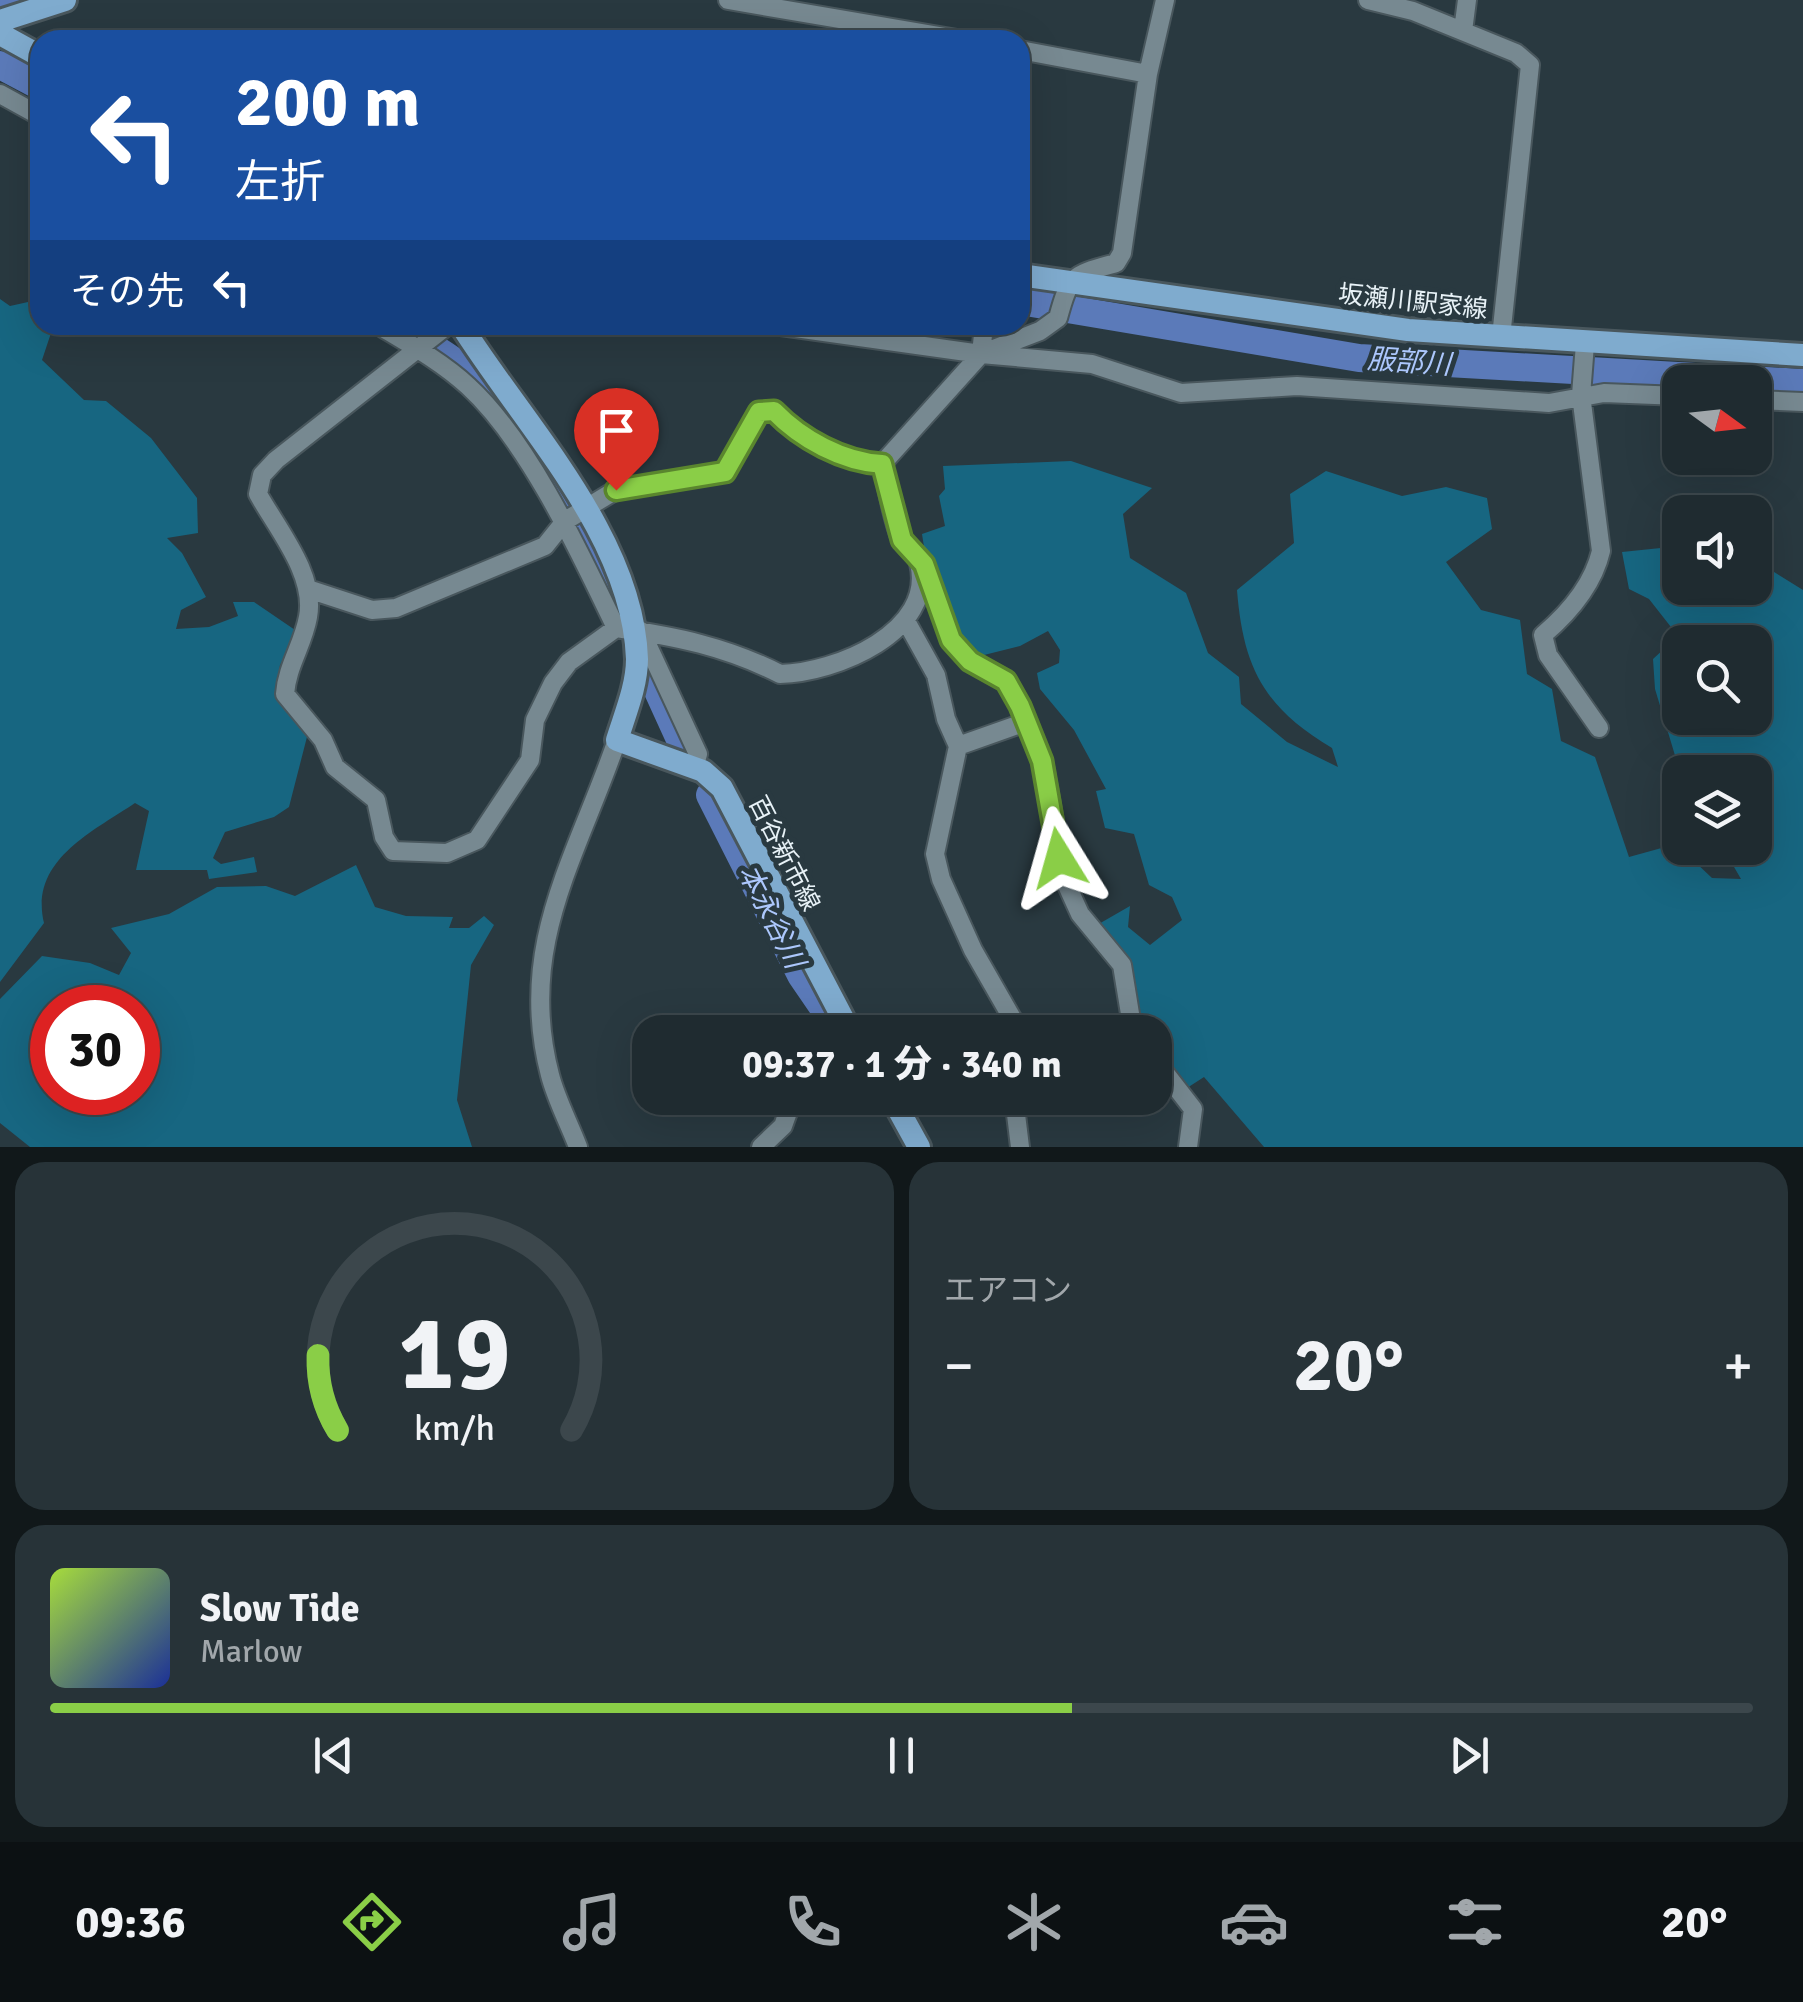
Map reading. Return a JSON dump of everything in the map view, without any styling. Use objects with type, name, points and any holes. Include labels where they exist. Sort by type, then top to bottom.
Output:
[{"type":"main road","points":[[0,21],[66,0]]},
{"type":"main road","points":[[0,34],[30,50]]},
{"type":"main road","name":"坂瀬川駅家線","points":[[1030,278],[1067,288],[1585,349],[1803,355]]},
{"type":"main road","points":[[458,335],[622,583],[635,680],[617,740]]},
{"type":"main road","name":"百谷新市線","points":[[617,740],[694,768],[722,788],[838,1015]]},
{"type":"main road","points":[[901,1115],[918,1147]]},
{"type":"street","points":[[728,0],[904,30]]},
{"type":"street","points":[[1030,335],[1058,318],[1067,288],[1076,274],[1116,263],[1122,253],[1148,74],[1165,0]]},
{"type":"street","points":[[1368,0],[1413,11],[1464,31],[1516,53],[1530,65],[1501,338]]},
{"type":"street","points":[[1464,31],[1466,0]]},
{"type":"street","points":[[1030,52],[1148,74]]},
{"type":"street","points":[[0,94],[30,110]]},
{"type":"street","points":[[395,335],[467,385],[574,515]]},
{"type":"street","points":[[439,335],[262,474],[258,494],[308,590],[308,614],[286,673],[285,694],[323,740],[335,767],[376,800],[384,837],[393,851],[447,853],[477,840],[530,760],[535,720],[569,662],[630,630],[676,636],[741,654],[780,674],[848,658],[878,643],[906,620],[920,598],[919,560]]},
{"type":"street","points":[[845,335],[980,354],[1092,364],[1182,393],[1297,386],[1549,403],[1582,389],[1662,395]]},
{"type":"street","points":[[980,354],[983,335]]},
{"type":"street","points":[[882,464],[980,354],[1030,335]]},
{"type":"street","points":[[1585,349],[1582,389],[1601,550],[1595,575],[1562,619],[1543,635],[1548,655],[1599,728]]},
{"type":"street","points":[[1772,401],[1803,402]]},
{"type":"street","points":[[308,590],[372,610],[396,608],[545,546],[574,515],[616,490],[725,472],[759,412],[774,411],[812,442],[867,463],[882,464]]},
{"type":"street","points":[[882,464],[902,540],[919,560],[951,640],[970,661],[1006,681],[1026,722],[1042,761],[1065,881],[1080,914],[1122,965],[1130,1015]]},
{"type":"street","points":[[906,620],[936,675],[946,720],[958,746],[935,854],[940,879],[973,950],[1010,1015]]},
{"type":"street","points":[[630,630],[698,754],[694,768]]},
{"type":"street","points":[[958,746],[1026,722]]},
{"type":"street","points":[[578,1147],[550,1077],[540,1026],[540,967],[548,916],[617,740]]},
{"type":"street","points":[[1172,1081],[1193,1108],[1188,1147]]},
{"type":"street","points":[[760,1147],[784,1126],[788,1115]]},
{"type":"street","points":[[1016,1115],[1020,1147]]},
{"type":"shaded area","points":[[0,299],[10,306],[30,302],[30,335],[50,335],[42,360],[84,400],[106,401],[151,438],[197,498],[198,533],[167,538],[182,553],[206,597],[181,610],[176,629],[209,627],[238,616],[233,602],[254,602],[298,632],[280,665],[277,686],[308,733],[289,807],[274,817],[225,832],[213,858],[221,864],[254,857],[257,872],[209,879],[207,870],[136,870],[149,811],[135,803],[83,837],[55,865],[42,901],[44,923],[0,982]]},
{"type":"shaded area","points":[[1071,461],[1152,488],[1123,514],[1130,558],[1186,593],[1208,653],[1239,677],[1241,704],[1287,742],[1338,767],[1332,748],[1289,717],[1261,683],[1240,617],[1237,590],[1294,543],[1290,494],[1326,471],[1402,496],[1446,487],[1487,498],[1492,529],[1446,562],[1481,610],[1520,620],[1527,674],[1552,689],[1561,741],[1595,757],[1629,857],[1662,848],[1662,865],[1698,865],[1712,878],[1741,879],[1733,865],[1772,865],[1772,755],[1675,755],[1669,735],[1772,735],[1772,625],[1669,625],[1649,599],[1629,589],[1622,552],[1662,548],[1662,605],[1772,605],[1772,571],[1803,590],[1803,1147],[1264,1147],[1204,1077],[1187,1088],[1172,1072],[1172,1015],[1134,1015],[1097,925],[1130,906],[1128,927],[1150,945],[1182,920],[1172,897],[1149,885],[1134,834],[1105,828],[1096,791],[1106,789],[1074,730],[1040,689],[1037,673],[1059,663],[1060,650],[1048,631],[1020,646],[976,657],[948,615],[934,583],[922,534],[945,526],[939,496],[945,489],[943,466]]},
{"type":"shaded area","points":[[1662,651],[1662,712],[1655,689],[1653,659]]},
{"type":"shaded area","points":[[356,865],[375,907],[406,916],[453,917],[449,928],[469,928],[484,916],[494,925],[471,965],[457,1100],[472,1147],[30,1147],[0,1123],[0,999],[42,956],[90,963],[119,975],[131,953],[111,928],[169,914],[217,887],[266,886],[295,896]]},
{"type":"waterway","points":[[0,2],[9,0]]},
{"type":"waterway","name":"服部川","points":[[0,65],[30,81]]},
{"type":"waterway","name":"服部川","points":[[1030,303],[1359,358],[1803,383]]},
{"type":"waterway","name":"本永谷川","points":[[413,335],[462,368],[496,399],[560,494],[613,597]]},
{"type":"waterway","name":"本永谷川","points":[[652,678],[683,746]]},
{"type":"waterway","name":"本永谷川","points":[[710,795],[801,975],[828,1015]]},
{"type":"route","points":[[616,490],[725,472],[750,421],[759,412],[774,411],[790,428],[812,442],[867,463],[882,464],[902,540],[924,564],[951,640],[970,661],[1006,681],[1020,706],[1042,761],[1059,858]]}]
